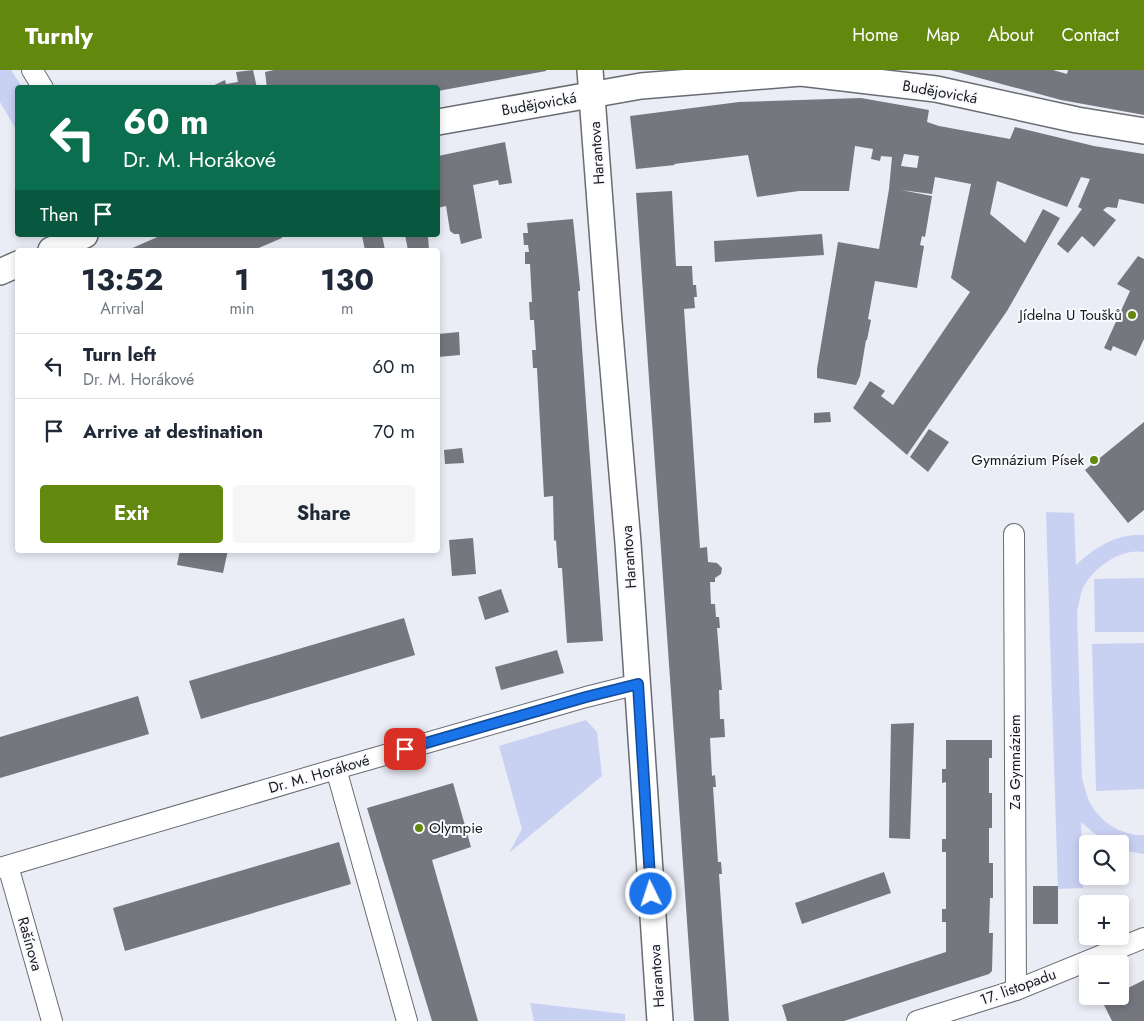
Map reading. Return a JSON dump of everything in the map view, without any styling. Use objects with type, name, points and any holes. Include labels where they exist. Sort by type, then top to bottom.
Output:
[{"type":"street","points":[[32,70],[41,85]]},
{"type":"street","name":"Budějovická","points":[[440,121],[592,82],[641,86],[801,73],[936,89],[1077,120],[1144,131]]},
{"type":"street","name":"Harantova","points":[[592,82],[609,322],[628,544],[660,1021]]},
{"type":"street","points":[[56,248],[80,237]]},
{"type":"street","points":[[0,272],[15,265]]},
{"type":"street","name":"Za Gymnáziem","points":[[1014,534],[1016,990]]},
{"type":"street","name":"Dr. M. Horákové","points":[[4,867],[336,769],[586,697],[638,684]]},
{"type":"street","points":[[336,769],[407,1021]]},
{"type":"street","name":"Rašínova","points":[[4,867],[52,1021]]},
{"type":"street","name":"17. listopadu","points":[[917,1021],[1016,990],[1144,938]]},
{"type":"shaded area","points":[[0,70],[11,70],[21,85],[15,85],[15,128],[0,102]]},
{"type":"shaded area","points":[[1046,512],[1074,513],[1076,565],[1091,553],[1116,539],[1125,536],[1144,535],[1144,552],[1126,553],[1117,556],[1093,573],[1083,588],[1077,611],[1082,778],[1085,790],[1093,808],[1105,821],[1127,833],[1144,835],[1144,854],[1129,852],[1129,835],[1096,835],[1081,822],[1081,835],[1079,835],[1079,885],[1083,885],[1083,888],[1058,889]]},
{"type":"shaded area","points":[[1144,578],[1144,632],[1095,632],[1094,579]]},
{"type":"shaded area","points":[[1144,643],[1144,789],[1096,791],[1092,644]]},
{"type":"shaded area","points":[[586,720],[597,732],[602,776],[509,853],[522,829],[499,746]]},
{"type":"shaded area","points":[[530,1003],[625,1014],[625,1021],[534,1021]]},
{"type":"building","points":[[253,70],[256,85],[214,85],[225,80],[226,84],[238,82],[236,72]]},
{"type":"building","points":[[274,70],[546,70],[440,91],[440,85],[267,85],[265,72]]},
{"type":"building","points":[[950,70],[1053,70],[1067,74],[1068,70],[1144,70],[1144,115],[1061,100]]},
{"type":"building","points":[[861,98],[929,110],[927,122],[939,126],[1010,139],[1015,127],[1094,146],[1144,154],[1144,204],[1119,199],[1117,208],[1107,207],[1103,210],[1116,220],[1094,247],[1082,236],[1068,253],[1057,244],[1082,209],[1078,207],[1090,179],[1081,177],[1067,207],[997,181],[990,214],[1025,243],[1043,209],[1060,218],[1007,311],[907,455],[853,408],[870,381],[885,391],[881,396],[893,405],[970,292],[951,278],[971,184],[935,177],[932,194],[901,190],[932,196],[925,237],[922,236],[920,245],[924,246],[917,288],[875,281],[868,319],[871,320],[860,376],[856,385],[817,378],[838,242],[879,249],[889,189],[892,157],[881,156],[880,161],[871,159],[873,149],[855,146],[849,191],[799,191],[757,197],[748,155],[636,169],[630,116],[739,102]],"holes":[[[904,154],[919,156],[917,168],[901,166]]]},
{"type":"building","points":[[505,142],[512,183],[499,185],[498,180],[473,185],[482,238],[461,244],[459,234],[454,234],[450,231],[446,206],[440,208],[440,156]]},
{"type":"building","points":[[672,191],[676,266],[692,266],[693,285],[696,285],[697,297],[694,297],[695,308],[684,309],[700,548],[707,547],[708,562],[717,563],[722,568],[721,574],[715,578],[715,582],[710,582],[711,604],[715,604],[716,617],[719,617],[720,628],[717,628],[722,690],[719,690],[720,719],[724,719],[725,737],[710,738],[712,776],[715,775],[716,787],[713,787],[718,862],[721,862],[722,874],[719,874],[729,1021],[694,1021],[636,193]]},
{"type":"building","points":[[573,219],[580,288],[580,291],[578,291],[603,641],[567,643],[562,568],[558,568],[556,540],[554,541],[553,496],[544,497],[537,368],[533,368],[532,350],[536,350],[534,320],[530,320],[529,302],[532,302],[530,264],[525,264],[525,252],[529,252],[528,245],[524,245],[523,233],[528,233],[527,223]]},
{"type":"building","points":[[822,234],[824,255],[715,262],[714,241]]},
{"type":"building","points":[[157,237],[282,238],[259,248],[133,248]]},
{"type":"building","points":[[362,237],[382,237],[385,248],[365,248]]},
{"type":"building","points":[[405,237],[428,237],[429,248],[408,248]]},
{"type":"building","name":"Jídelna U Toušků","points":[[1138,256],[1144,259],[1144,339],[1136,356],[1113,346],[1111,351],[1104,348],[1130,291],[1117,284]]},
{"type":"building","points":[[459,332],[460,355],[440,357],[440,334]]},
{"type":"building","points":[[830,412],[831,422],[814,423],[814,413]]},
{"type":"building","points":[[1144,422],[1144,510],[1128,523],[1085,470]]},
{"type":"building","points":[[929,429],[949,442],[928,472],[910,457]]},
{"type":"building","points":[[462,448],[464,463],[445,464],[444,450]]},
{"type":"building","points":[[473,538],[476,574],[452,576],[449,540]]},
{"type":"building","points":[[179,553],[227,553],[223,573],[177,565]]},
{"type":"building","points":[[501,589],[509,612],[485,620],[478,597]]},
{"type":"building","points":[[404,618],[415,655],[201,719],[189,681]]},
{"type":"building","points":[[557,650],[564,673],[501,690],[495,667]]},
{"type":"building","points":[[138,696],[149,734],[0,778],[0,737]]},
{"type":"building","points":[[914,723],[910,839],[889,838],[891,724]]},
{"type":"building","points":[[946,740],[992,740],[992,758],[989,758],[992,828],[989,828],[989,863],[993,863],[993,898],[990,898],[989,933],[993,933],[992,971],[989,974],[844,1021],[787,1021],[782,1005],[946,952],[946,922],[942,922],[942,909],[946,909],[946,852],[942,852],[942,839],[946,839],[946,782],[942,783],[942,769],[946,769]]},
{"type":"building","points":[[453,783],[471,847],[432,860],[478,1021],[432,1021],[367,808]]},
{"type":"building","points":[[339,842],[351,884],[125,951],[113,908]]},
{"type":"building","points":[[884,872],[891,893],[802,924],[795,903]]},
{"type":"building","points":[[1033,886],[1058,886],[1058,924],[1033,924]]},
{"type":"building","points":[[1144,980],[1144,1021],[1112,1021],[1104,1005],[1129,1005],[1129,988]]},
{"type":"place","name":"Jídelna U Toušků","points":[[1132,315]]},
{"type":"place","name":"Gymnázium Písek","points":[[1094,460]]},
{"type":"place","name":"Olympie","points":[[419,828]]},
{"type":"route","points":[[405,749],[638,684],[651,894]]}]
